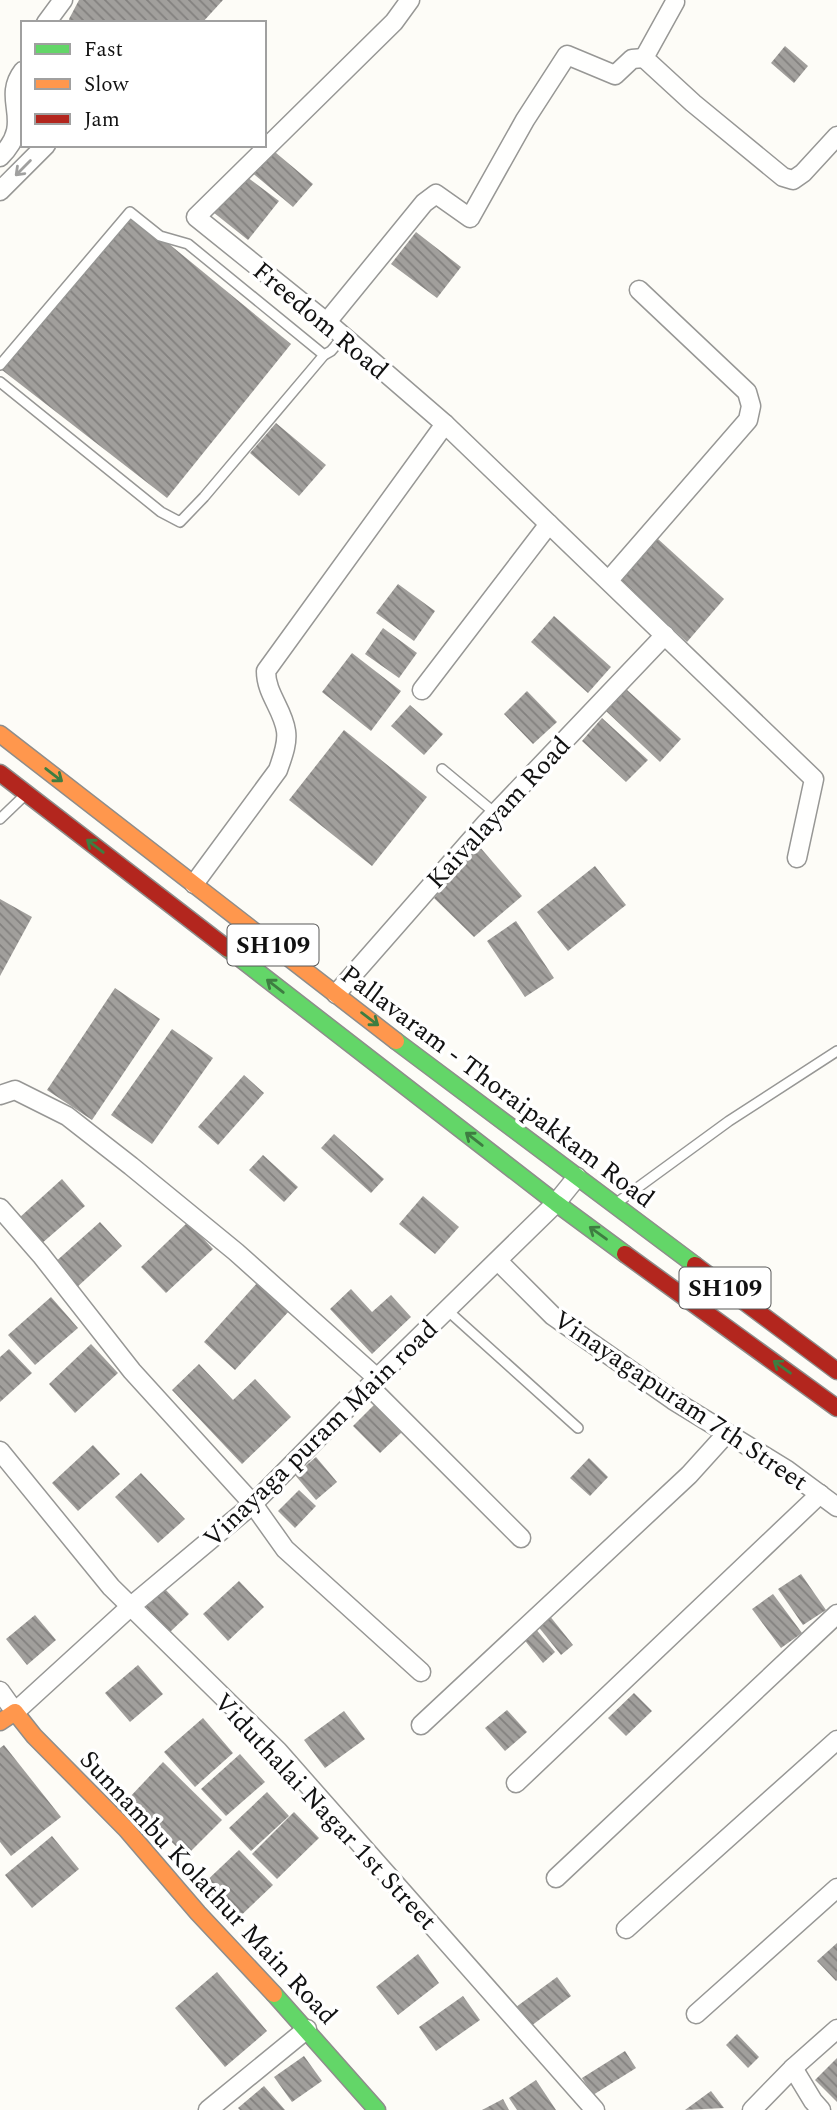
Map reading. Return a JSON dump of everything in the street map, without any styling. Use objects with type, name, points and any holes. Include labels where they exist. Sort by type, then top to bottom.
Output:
[{"type":"main road","name":"Pallavaram - Thoraipakkam Road","points":[[2,738],[577,1177],[837,1371]]},
{"type":"main road","name":"Pallavaram - Thoraipakkam Road","points":[[0,773],[556,1203],[837,1408]]},
{"type":"main road","name":"Sunnambu Kolathur Main Road","points":[[7,1717],[34,1736],[126,1829],[198,1913],[307,2029],[377,2110]]},
{"type":"street","points":[[47,21],[63,0]]},
{"type":"street","name":"Freedom Road","points":[[410,0],[394,22],[196,217],[344,336],[445,424],[814,779],[797,858]]},
{"type":"street","points":[[644,58],[675,2]]},
{"type":"street","points":[[326,323],[424,203],[436,194],[470,218],[525,120],[567,55],[615,75],[632,60],[644,58]]},
{"type":"street","points":[[644,58],[693,103],[783,177],[793,180],[803,173],[837,136]]},
{"type":"street","points":[[0,157],[9,148],[18,129],[14,90],[21,75]]},
{"type":"street","points":[[0,191],[44,147]]},
{"type":"street","points":[[609,580],[748,420],[751,406],[747,393],[639,290]]},
{"type":"street","points":[[194,884],[278,770],[285,751],[286,730],[266,685],[266,671],[445,424]]},
{"type":"street","points":[[422,690],[550,524]]},
{"type":"street","name":"Kaivalayam Road","points":[[336,994],[495,813],[665,635]]},
{"type":"street","points":[[0,1095],[15,1090],[68,1116],[236,1252],[375,1382],[376,1393],[521,1538]]},
{"type":"street","name":"Vinayaga puram Main road","points":[[7,1717],[130,1607],[253,1504],[556,1203],[577,1177]]},
{"type":"street","points":[[0,1208],[41,1255],[132,1371],[253,1504],[285,1549],[421,1672]]},
{"type":"street","name":"Vinayagapuram 7th Street","points":[[498,1261],[553,1316],[673,1400],[787,1471],[837,1507]]},
{"type":"street","points":[[421,1725],[689,1475],[727,1433]]},
{"type":"street","name":"Viduthalai Nagar 1st Street","points":[[0,1451],[111,1587],[278,1751],[595,2110]]},
{"type":"street","points":[[516,1783],[820,1494]]},
{"type":"street","points":[[556,1878],[837,1614]]},
{"type":"street","points":[[0,1691],[7,1717]]},
{"type":"street","points":[[626,1929],[837,1740]]},
{"type":"street","points":[[696,2014],[837,1888]]},
{"type":"street","points":[[208,2110],[307,2029]]},
{"type":"street","points":[[752,2110],[793,2068],[837,2029]]},
{"type":"street","points":[[793,2068],[821,2110]]},
{"type":"lane","points":[[0,365],[130,212],[160,236],[188,244],[324,355]]},
{"type":"lane","points":[[0,382],[161,512],[180,522],[324,355],[344,336]]},
{"type":"lane","points":[[442,769],[495,813]]},
{"type":"lane","points":[[0,819],[26,793]]},
{"type":"lane","points":[[614,1205],[729,1121],[837,1051]]},
{"type":"lane","points":[[447,1310],[578,1428]]},
{"type":"building","points":[[79,0],[223,0],[204,21],[69,19]]},
{"type":"building","points":[[785,46],[808,66],[794,83],[771,63]]},
{"type":"building","points":[[269,147],[313,184],[293,207],[250,171]]},
{"type":"building","points":[[243,174],[279,201],[248,240],[213,212]]},
{"type":"building","points":[[130,212],[291,344],[167,498],[2,370],[26,336]]},
{"type":"building","points":[[416,232],[461,267],[437,298],[391,264]]},
{"type":"building","points":[[276,423],[326,465],[299,496],[250,453]]},
{"type":"building","points":[[658,539],[724,599],[687,642],[620,580]]},
{"type":"building","points":[[398,584],[435,611],[414,641],[376,613]]},
{"type":"building","points":[[554,616],[611,667],[588,693],[531,642]]},
{"type":"building","points":[[383,628],[417,653],[399,678],[365,654]]},
{"type":"building","points":[[352,653],[401,691],[371,731],[322,692]]},
{"type":"building","points":[[626,689],[681,739],[660,762],[606,711]]},
{"type":"building","points":[[527,691],[557,722],[533,744],[504,714]]},
{"type":"building","points":[[410,705],[443,734],[424,755],[391,726]]},
{"type":"building","points":[[602,718],[648,760],[626,782],[582,741]]},
{"type":"building","points":[[344,730],[427,797],[372,866],[289,800]]},
{"type":"building","points":[[479,846],[522,896],[474,937],[434,898]]},
{"type":"building","points":[[595,866],[626,905],[568,951],[537,912]]},
{"type":"building","points":[[0,899],[32,917],[0,976]]},
{"type":"building","points":[[516,921],[554,978],[525,997],[487,941]]},
{"type":"building","points":[[115,988],[160,1019],[92,1120],[47,1090]]},
{"type":"building","points":[[172,1029],[213,1058],[152,1144],[111,1115]]},
{"type":"building","points":[[244,1075],[264,1093],[218,1145],[198,1127]]},
{"type":"building","points":[[334,1134],[384,1179],[371,1193],[321,1148]]},
{"type":"building","points":[[263,1155],[298,1187],[284,1202],[249,1170]]},
{"type":"building","points":[[62,1179],[85,1206],[41,1244],[19,1218]]},
{"type":"building","points":[[423,1196],[459,1227],[435,1254],[399,1224]]},
{"type":"building","points":[[100,1222],[122,1246],[75,1289],[53,1264]]},
{"type":"building","points":[[188,1222],[213,1249],[166,1293],[141,1267]]},
{"type":"building","points":[[258,1282],[290,1310],[235,1370],[204,1342]]},
{"type":"building","points":[[351,1289],[372,1312],[391,1295],[411,1317],[372,1354],[330,1309]]},
{"type":"building","points":[[51,1297],[78,1328],[35,1365],[8,1335]]},
{"type":"building","points":[[91,1344],[118,1373],[75,1413],[49,1384]]},
{"type":"building","points":[[9,1349],[32,1373],[0,1402],[0,1357]]},
{"type":"building","points":[[199,1364],[233,1400],[255,1379],[291,1417],[242,1464],[172,1390]]},
{"type":"building","points":[[375,1404],[403,1431],[380,1453],[353,1426]]},
{"type":"building","points":[[93,1445],[120,1474],[78,1511],[52,1483]]},
{"type":"building","points":[[316,1457],[337,1482],[316,1500],[295,1475]]},
{"type":"building","points":[[589,1458],[608,1477],[590,1496],[570,1478]]},
{"type":"building","points":[[141,1473],[185,1519],[158,1543],[115,1497]]},
{"type":"building","points":[[299,1490],[316,1506],[295,1528],[278,1511]]},
{"type":"building","points":[[801,1574],[826,1610],[803,1625],[778,1589]]},
{"type":"building","points":[[239,1581],[264,1607],[228,1641],[203,1614]]},
{"type":"building","points":[[163,1587],[189,1614],[170,1632],[144,1605]]},
{"type":"building","points":[[773,1594],[802,1633],[781,1648],[752,1609]]},
{"type":"building","points":[[35,1615],[56,1640],[27,1665],[6,1639]]},
{"type":"building","points":[[549,1615],[573,1645],[561,1655],[537,1625]]},
{"type":"building","points":[[534,1627],[555,1652],[543,1663],[522,1637]]},
{"type":"building","points":[[138,1665],[163,1694],[130,1722],[105,1693]]},
{"type":"building","points":[[634,1693],[652,1711],[626,1736],[608,1718]]},
{"type":"building","points":[[507,1710],[527,1732],[505,1751],[485,1728]]},
{"type":"building","points":[[344,1711],[365,1739],[325,1768],[304,1740]]},
{"type":"building","points":[[203,1718],[233,1753],[195,1787],[164,1752]]},
{"type":"building","points":[[4,1745],[61,1817],[11,1856],[0,1842],[0,1748]]},
{"type":"building","points":[[240,1754],[265,1782],[226,1816],[201,1789]]},
{"type":"building","points":[[163,1762],[222,1820],[186,1856],[128,1799]]},
{"type":"building","points":[[267,1792],[289,1816],[251,1851],[229,1828]]},
{"type":"building","points":[[294,1812],[319,1838],[277,1879],[252,1854]]},
{"type":"building","points":[[52,1836],[79,1869],[32,1908],[5,1875]]},
{"type":"building","points":[[239,1850],[273,1885],[234,1922],[200,1887]]},
{"type":"building","points":[[837,1943],[837,1980],[836,1981],[817,1961]]},
{"type":"building","points":[[418,1954],[439,1983],[398,2015],[376,1987]]},
{"type":"building","points":[[217,1972],[267,2031],[225,2067],[175,2008]]},
{"type":"building","points":[[557,1977],[571,1996],[531,2026],[516,2007]]},
{"type":"building","points":[[463,1996],[480,2020],[436,2051],[419,2027]]},
{"type":"building","points":[[737,2034],[759,2057],[748,2068],[726,2045]]},
{"type":"building","points":[[625,2051],[636,2068],[593,2095],[582,2078]]},
{"type":"building","points":[[304,2056],[322,2081],[292,2102],[274,2077]]},
{"type":"building","points":[[837,2058],[837,2102],[815,2080]]},
{"type":"building","points":[[536,2080],[556,2110],[517,2110],[509,2098]]},
{"type":"building","points":[[264,2086],[285,2110],[238,2108]]},
{"type":"building","points":[[711,2091],[724,2108],[685,2110]]},
{"type":"building","points":[[503,2099],[509,2110],[482,2110]]},
{"type":"traffic: fast","points":[[228,949],[625,1254]]},
{"type":"traffic: fast","points":[[396,1041],[695,1265]]},
{"type":"traffic: fast","points":[[274,1994],[377,2110]]},
{"type":"traffic: slow","points":[[0,734],[396,1041]]},
{"type":"traffic: slow","points":[[0,1722],[15,1712],[34,1736],[126,1829],[198,1913],[274,1994]]},
{"type":"traffic: jam","points":[[0,773],[228,949]]},
{"type":"traffic: jam","points":[[625,1254],[837,1408]]},
{"type":"traffic: jam","points":[[695,1265],[837,1371]]}]
